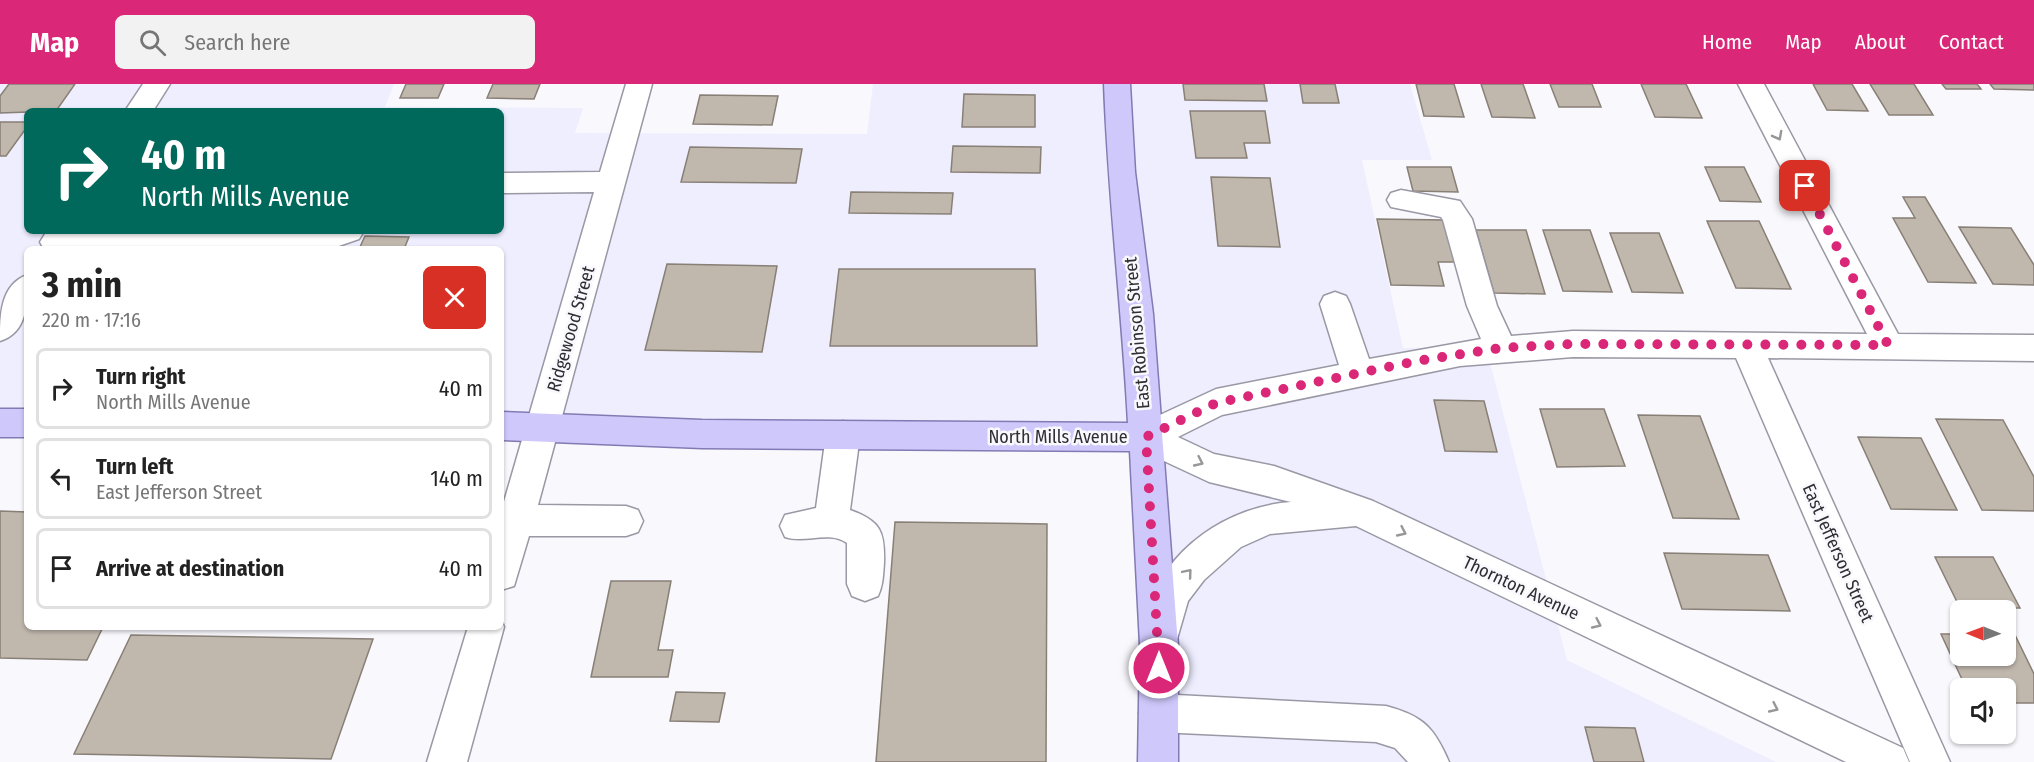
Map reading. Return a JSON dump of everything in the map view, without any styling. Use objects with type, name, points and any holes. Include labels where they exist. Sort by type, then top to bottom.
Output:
[{"type":"main road","name":"East Robinson Street","points":[[1117,84],[1121,172],[1138,314],[1159,645],[1158,762]]},
{"type":"main road","points":[[0,423],[24,423]]},
{"type":"main road","name":"North Mills Avenue","points":[[504,426],[702,434],[1146,437]]},
{"type":"street","points":[[141,108],[157,84]]},
{"type":"street","name":"Ridgewood Street","points":[[504,563],[639,84]]},
{"type":"street","points":[[1751,84],[1888,345]]},
{"type":"street","points":[[504,183],[612,182]]},
{"type":"street","points":[[1401,200],[1449,208],[1457,219],[1482,306],[1501,348]]},
{"type":"street","points":[[56,241],[136,236],[265,235],[330,238],[341,234]]},
{"type":"street","points":[[0,329],[24,291]]},
{"type":"street","points":[[1335,304],[1358,374]]},
{"type":"street","name":"North Mills Avenue","points":[[1146,437],[1216,403],[1417,361],[1501,348],[1573,344],[2034,348]]},
{"type":"street","name":"East Jefferson Street","points":[[1746,345],[1930,762]]},
{"type":"street","points":[[831,521],[843,435]]},
{"type":"street","name":"Thornton Avenue","points":[[1146,437],[1209,467],[1274,481],[1361,512],[1888,762]]},
{"type":"street","points":[[1159,645],[1171,594],[1191,568],[1229,536],[1267,519],[1361,512]]},
{"type":"street","points":[[516,520],[626,521]]},
{"type":"street","points":[[797,526],[831,521],[854,525],[867,540],[865,584]]},
{"type":"street","points":[[447,762],[485,630]]},
{"type":"street","points":[[1158,713],[1384,724],[1401,727],[1416,738],[1429,762]]},
{"type":"shaded area","points":[[0,84],[394,84],[385,107],[583,108],[575,133],[867,134],[873,84],[1410,84],[1432,160],[1362,160],[1403,348],[1486,347],[1567,660],[1776,762],[1158,762],[1137,424],[504,421],[504,246],[24,246],[24,419],[0,419]]},
{"type":"building","points":[[9,84],[75,84],[58,108],[24,108],[24,112],[0,113],[0,96]]},
{"type":"building","points":[[406,84],[444,84],[438,98],[400,98]]},
{"type":"building","points":[[493,84],[540,84],[534,99],[487,98]]},
{"type":"building","points":[[1183,84],[1264,84],[1267,101],[1185,100]]},
{"type":"building","points":[[1300,84],[1335,84],[1339,103],[1303,103]]},
{"type":"building","points":[[1416,84],[1454,84],[1464,117],[1424,116]]},
{"type":"building","points":[[1481,84],[1523,84],[1535,118],[1492,117]]},
{"type":"building","points":[[1550,84],[1592,84],[1601,107],[1559,107]]},
{"type":"building","points":[[1641,84],[1686,84],[1702,118],[1655,117]]},
{"type":"building","points":[[1813,84],[1852,84],[1868,111],[1827,110]]},
{"type":"building","points":[[1870,84],[1914,84],[1933,115],[1889,115]]},
{"type":"building","points":[[1942,84],[1977,84],[1981,89],[1946,89]]},
{"type":"building","points":[[1990,84],[2034,84],[2034,90],[1994,89]]},
{"type":"building","points":[[964,94],[1035,95],[1035,127],[962,127]]},
{"type":"building","points":[[700,95],[778,96],[772,125],[693,124]]},
{"type":"building","points":[[1190,111],[1265,111],[1270,143],[1244,143],[1247,158],[1196,158]]},
{"type":"building","points":[[0,122],[24,122],[24,131],[6,156],[0,156]]},
{"type":"building","points":[[953,146],[1041,147],[1040,173],[951,172]]},
{"type":"building","points":[[690,147],[802,149],[796,183],[681,182]]},
{"type":"building","points":[[1407,167],[1451,167],[1458,192],[1413,191]]},
{"type":"building","points":[[1705,167],[1744,167],[1761,202],[1720,201]]},
{"type":"building","points":[[1211,177],[1270,178],[1280,247],[1218,246]]},
{"type":"building","points":[[851,192],[953,193],[951,214],[849,213]]},
{"type":"building","points":[[1903,197],[1925,197],[1976,283],[1928,282],[1893,218],[1915,218]]},
{"type":"building","points":[[1377,219],[1445,220],[1456,262],[1438,262],[1444,286],[1391,285]]},
{"type":"building","points":[[1707,221],[1759,221],[1791,289],[1736,288]]},
{"type":"building","points":[[1959,227],[2011,228],[2034,265],[2034,285],[1993,284]]},
{"type":"building","points":[[1476,230],[1526,230],[1545,294],[1494,293]]},
{"type":"building","points":[[1543,230],[1590,230],[1612,292],[1563,291]]},
{"type":"building","points":[[1610,233],[1659,233],[1683,293],[1632,292]]},
{"type":"building","points":[[365,236],[409,237],[405,246],[360,246]]},
{"type":"building","points":[[667,264],[777,266],[762,352],[645,350]]},
{"type":"building","points":[[839,269],[1035,269],[1037,346],[830,346]]},
{"type":"building","points":[[1434,400],[1484,401],[1497,452],[1445,451]]},
{"type":"building","points":[[1540,409],[1604,409],[1625,466],[1557,467]]},
{"type":"building","points":[[1638,415],[1700,416],[1739,519],[1673,518]]},
{"type":"building","points":[[1936,419],[2003,420],[2034,477],[2034,511],[1982,510]]},
{"type":"building","points":[[1858,437],[1921,438],[1957,510],[1891,509]]},
{"type":"building","points":[[0,511],[24,512],[24,630],[102,630],[87,660],[0,658]]},
{"type":"building","points":[[895,522],[1047,524],[1046,762],[876,762]]},
{"type":"building","points":[[1664,553],[1768,555],[1790,611],[1682,609]]},
{"type":"building","points":[[1935,557],[1993,557],[2016,600],[1956,600]]},
{"type":"building","points":[[611,581],[671,581],[658,650],[673,650],[668,677],[591,677]]},
{"type":"building","points":[[1941,634],[1950,634],[1950,653]]},
{"type":"building","points":[[131,635],[373,639],[331,759],[74,754]]},
{"type":"building","points":[[2016,637],[2034,674],[2034,703],[2016,703],[2016,678],[1961,678],[1956,666],[2016,666]]},
{"type":"building","points":[[676,692],[725,693],[719,722],[670,721]]},
{"type":"building","points":[[1585,727],[1635,728],[1644,762],[1594,762]]},
{"type":"route","points":[[1159,668],[1146,437],[1216,403],[1460,353],[1535,345],[1573,344],[1888,345],[1805,186]]}]
